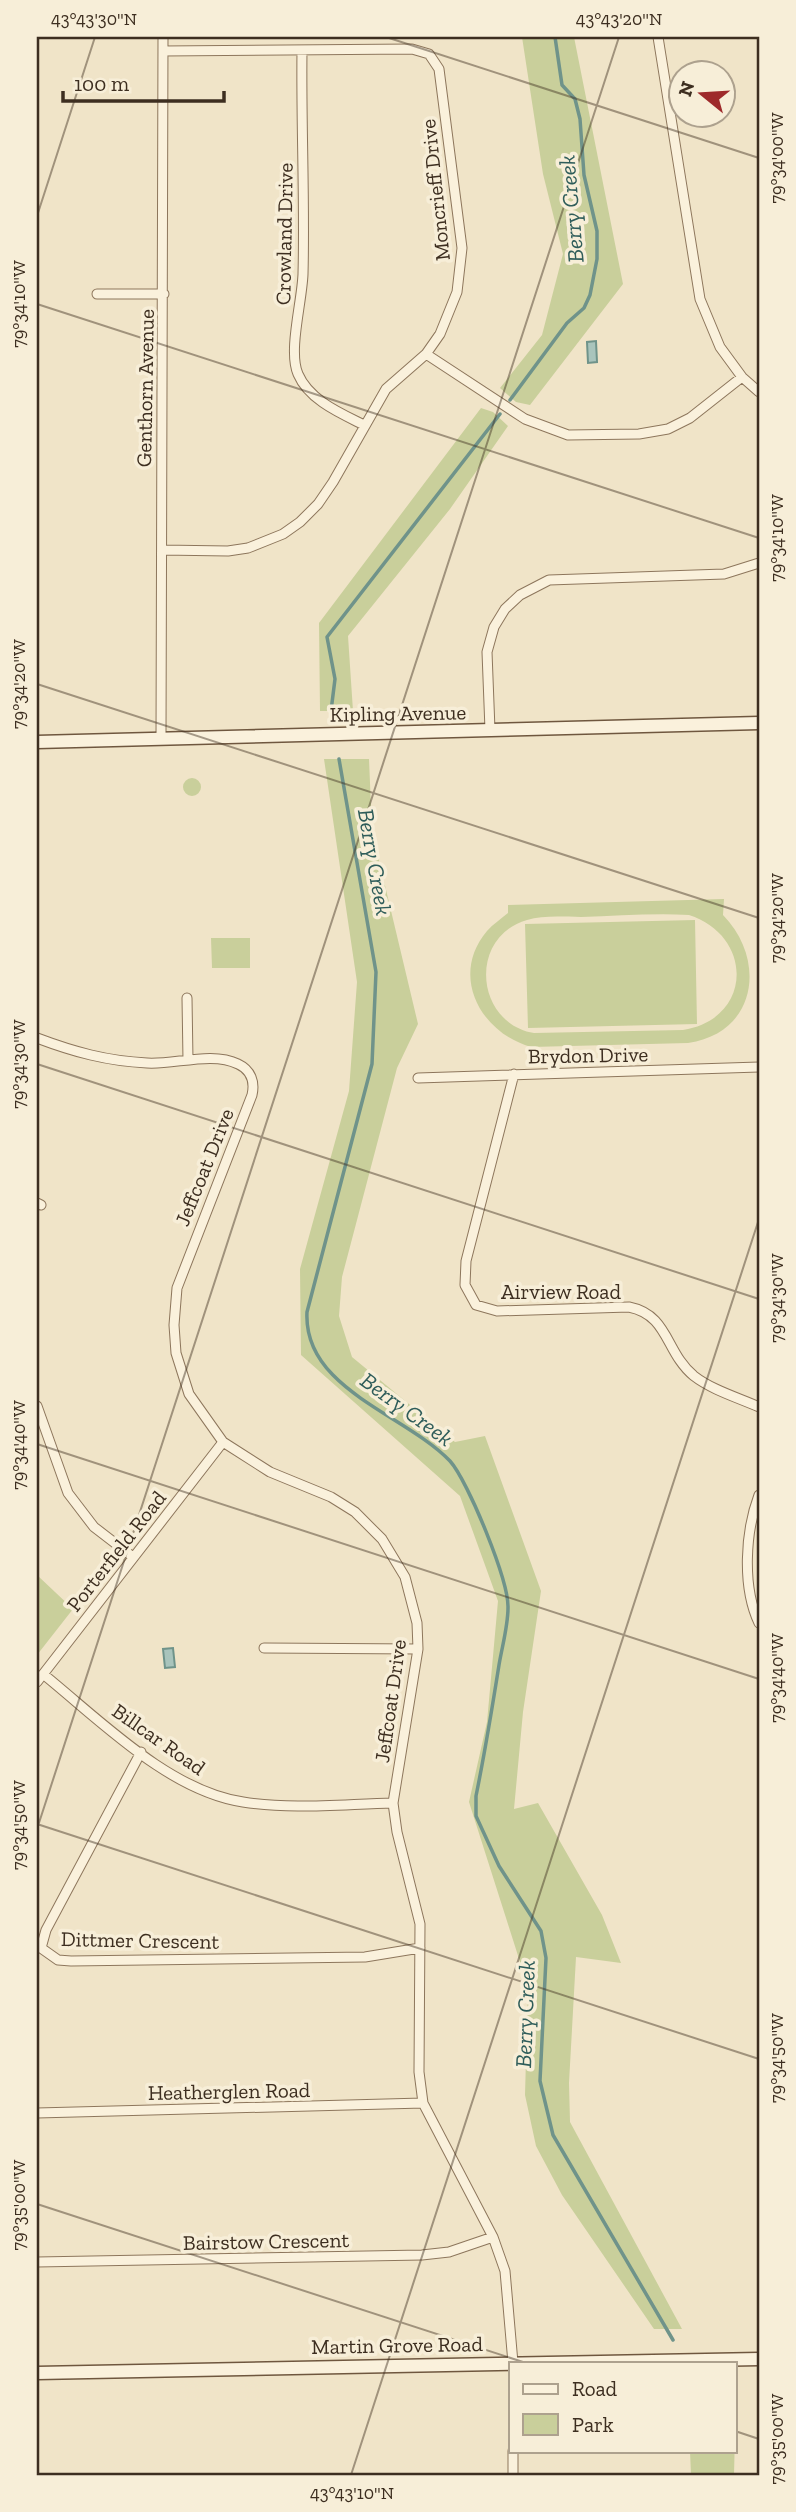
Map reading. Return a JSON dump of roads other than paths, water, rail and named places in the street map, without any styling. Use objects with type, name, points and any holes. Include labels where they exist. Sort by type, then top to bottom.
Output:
[{"type":"main road","name":"Kipling Avenue","points":[[37,742],[759,723]]},
{"type":"main road","name":"Martin Grove Road","points":[[574,2362],[759,2359]]},
{"type":"main road","name":"Martin Grove Road","points":[[37,2373],[509,2363]]},
{"type":"street","name":"Genthorn Avenue","points":[[161,739],[163,37]]},
{"type":"street","points":[[657,37],[700,299],[720,347],[742,377],[759,392]]},
{"type":"street","name":"Moncrieff Drive","points":[[162,550],[228,551],[248,548],[283,534],[318,504],[386,389],[426,354],[450,312],[461,270],[462,248],[439,69],[429,54],[412,49],[163,51]]},
{"type":"street","name":"Crowland Drive","points":[[302,51],[303,272],[302,309],[294,358],[305,387],[317,399],[364,425]]},
{"type":"street","points":[[97,294],[163,294]]},
{"type":"street","points":[[426,354],[547,430],[568,435],[639,434],[668,429],[690,418],[742,377]]},
{"type":"street","points":[[490,730],[487,652],[494,627],[505,609],[520,595],[549,580],[724,574],[759,563]]},
{"type":"street","points":[[187,998],[188,1060]]},
{"type":"street","name":"Jeffcoat Drive","points":[[37,1038],[96,1058],[150,1063],[188,1060],[234,1062],[247,1070],[253,1085],[184,1264],[174,1308],[174,1339],[184,1380],[196,1406],[223,1442],[270,1472],[331,1497],[355,1512],[372,1528],[405,1577],[417,1623],[418,1649],[393,1803],[397,1832],[416,1900],[420,1948],[419,2071],[423,2104],[493,2236],[505,2271],[513,2362]]},
{"type":"street","name":"Brydon Drive","points":[[418,1078],[759,1067]]},
{"type":"street","name":"Airview Road","points":[[514,1074],[466,1261],[465,1285],[476,1304],[498,1311],[629,1307],[646,1311],[659,1322],[677,1359],[697,1378],[759,1408]]},
{"type":"street","points":[[37,1406],[68,1493],[94,1527],[133,1557]]},
{"type":"street","name":"Porterfield Road","points":[[40,1678],[223,1442]]},
{"type":"street","points":[[759,1495],[752,1512],[748,1561],[753,1609],[759,1623]]},
{"type":"street","points":[[264,1648],[418,1649]]},
{"type":"street","name":"Billcar Road","points":[[40,1678],[192,1787],[243,1802],[393,1803]]},
{"type":"street","name":"Dittmer Crescent","points":[[141,1752],[46,1930],[41,1948],[47,1955],[71,1961],[365,1958],[420,1948]]},
{"type":"street","name":"Heatherglen Road","points":[[37,2113],[423,2104]]},
{"type":"street","name":"Bairstow Crescent","points":[[37,2262],[422,2255],[449,2252],[493,2236]]},
{"type":"street","points":[[513,2452],[513,2475]]},
{"type":"water","points":[[596,341],[597,362],[588,363],[587,342]]},
{"type":"water","points":[[173,1648],[175,1667],[165,1668],[163,1649]]},
{"type":"waterway","name":"Berry Creek","points":[[510,400],[567,323],[584,308],[590,295],[597,259],[597,231],[584,175],[580,119],[575,99],[562,85],[555,37]]},
{"type":"waterway","name":"Berry Creek","points":[[331,711],[335,679],[327,637],[500,414]]},
{"type":"waterway","name":"Berry Creek","points":[[339,759],[376,972],[372,1064],[307,1312],[310,1339],[321,1361],[339,1381],[360,1398],[431,1444],[450,1461],[467,1489],[495,1555],[507,1595],[508,1615],[476,1796],[476,1816],[499,1866],[541,1931],[546,1958],[540,2081],[553,2135],[673,2340]]}]
